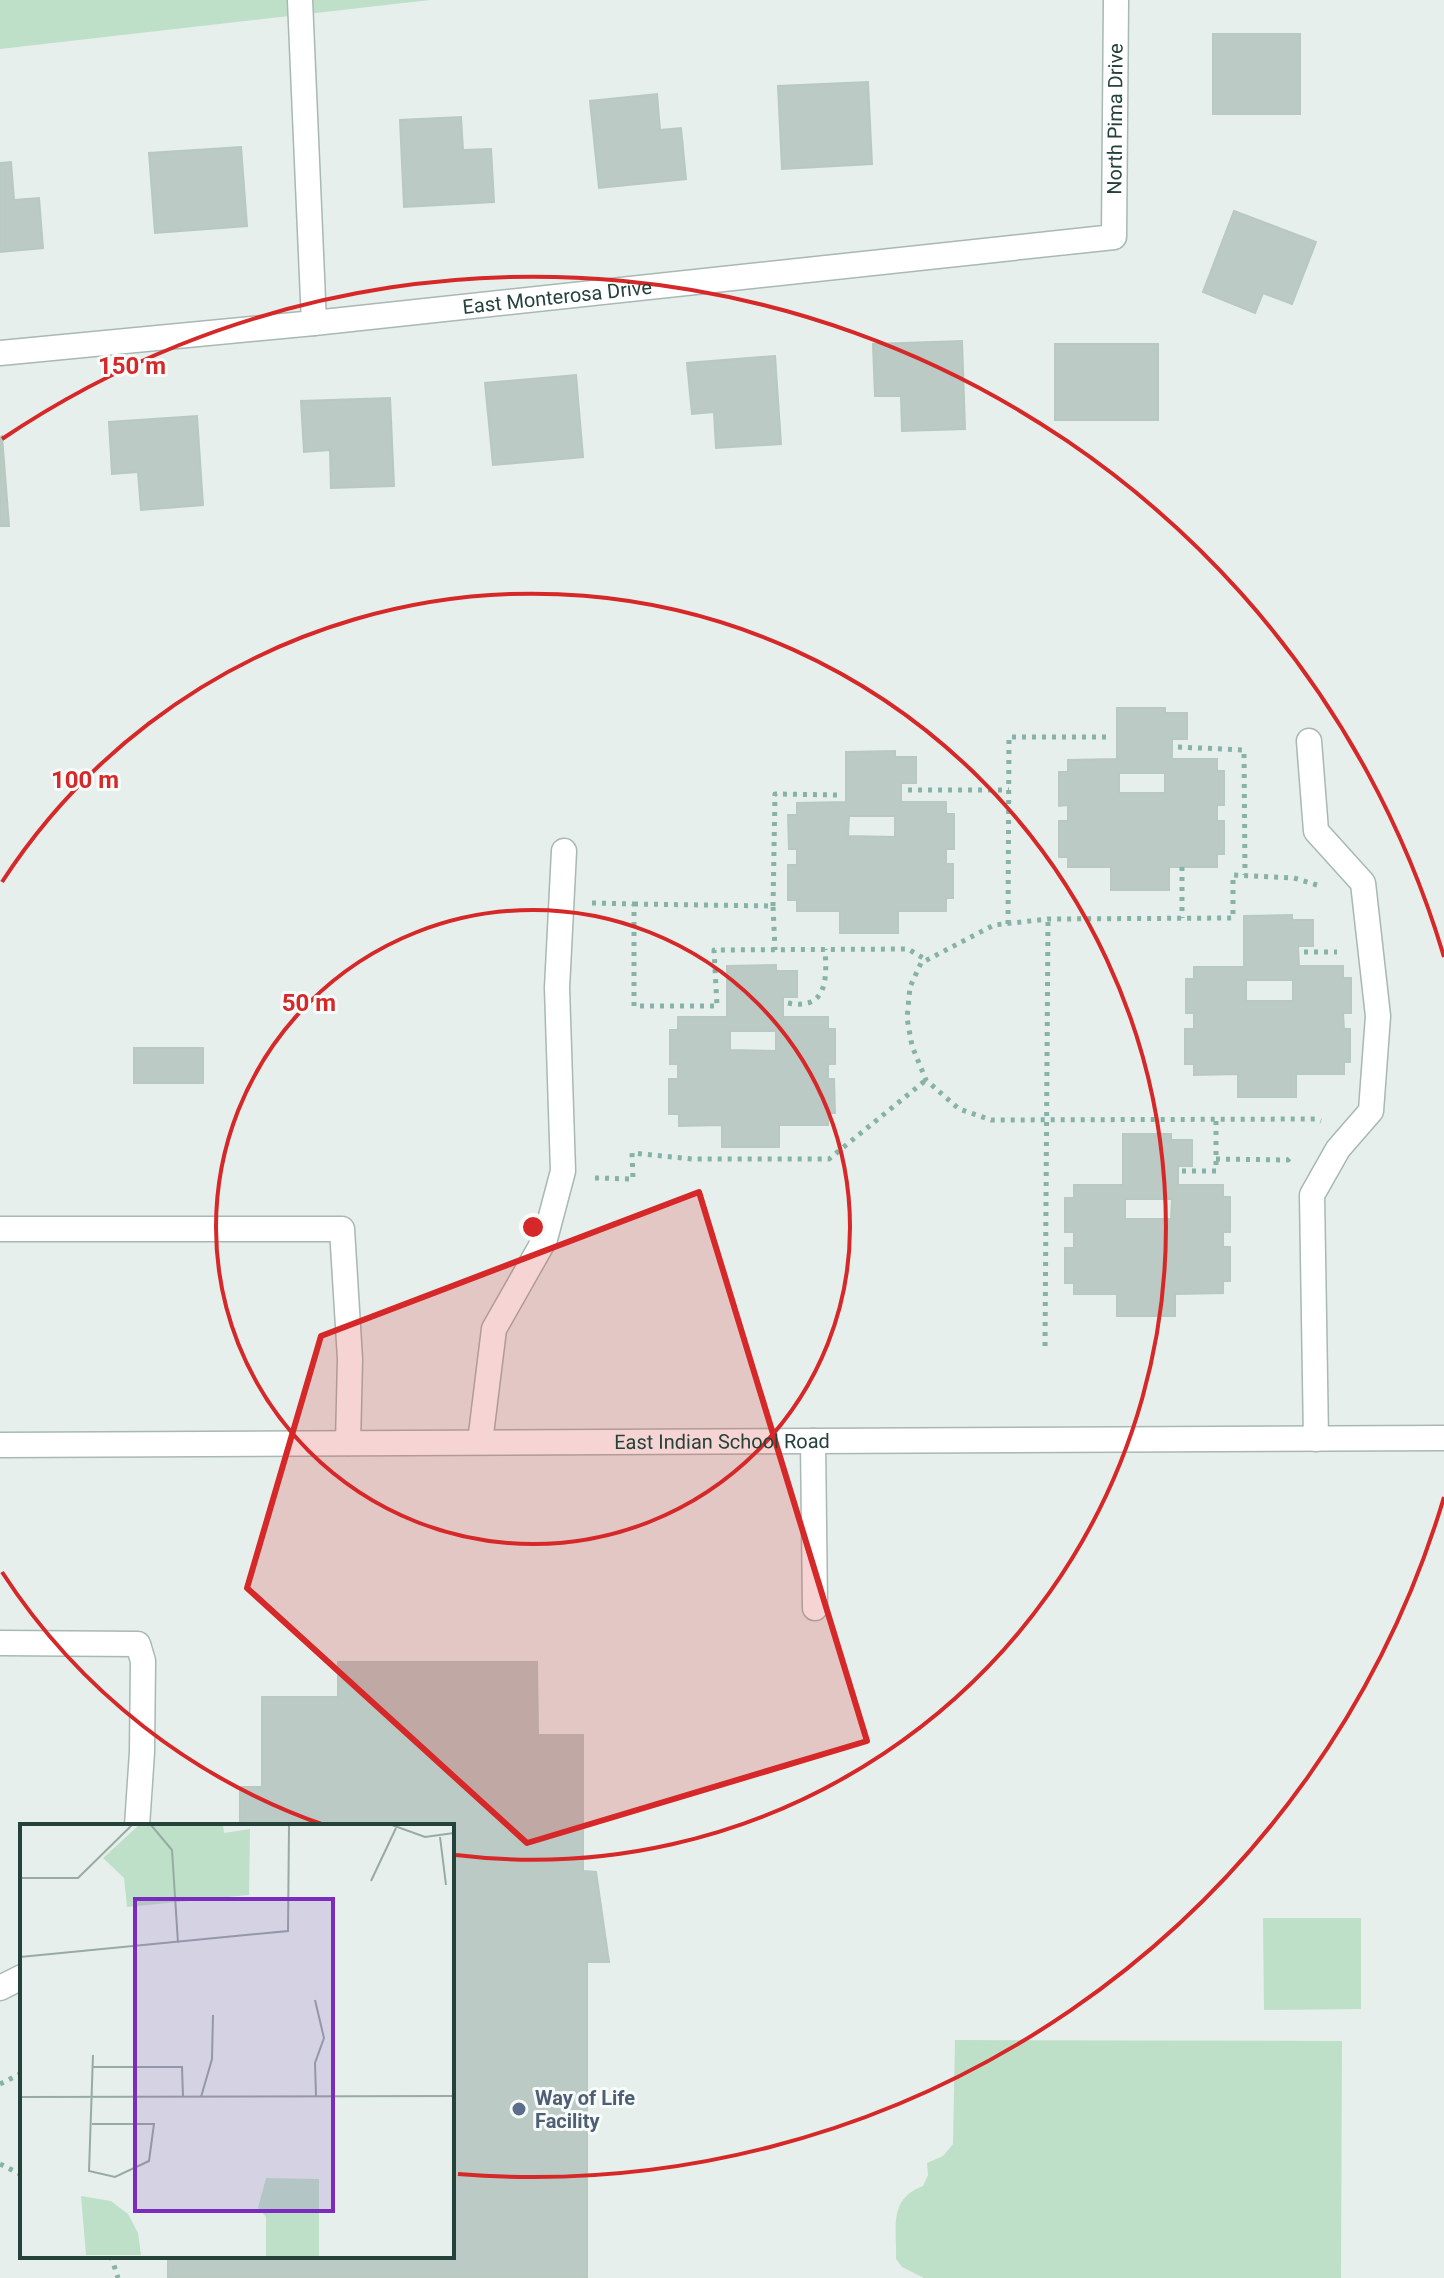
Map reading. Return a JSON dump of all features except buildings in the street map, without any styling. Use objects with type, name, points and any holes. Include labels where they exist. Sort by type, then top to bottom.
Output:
[{"type":"street","points":[[300,0],[314,323]]},
{"type":"street","name":"North Pima Drive","points":[[1114,237],[1116,0]]},
{"type":"street","name":"East Monterosa Drive","points":[[0,353],[314,323],[1114,237]]},
{"type":"street","points":[[1309,741],[1316,831],[1363,883],[1378,1016],[1371,1111],[1338,1149],[1312,1195],[1316,1439]]},
{"type":"street","points":[[480,1442],[494,1329],[545,1239],[563,1171],[557,988],[564,851]]},
{"type":"street","points":[[0,1229],[342,1229],[350,1359],[348,1443]]},
{"type":"street","name":"East Indian School Road","points":[[0,1445],[1444,1438]]},
{"type":"street","points":[[813,1441],[815,1608]]},
{"type":"street","points":[[0,1643],[138,1644],[143,1661],[137,1824]]},
{"type":"street","points":[[0,1988],[20,1978]]},
{"type":"path","points":[[1008,924],[1009,737],[1111,737]]},
{"type":"path","points":[[1178,747],[1244,750],[1245,875]]},
{"type":"path","points":[[908,790],[1009,790]]},
{"type":"path","points":[[775,950],[775,794],[841,795]]},
{"type":"path","points":[[1182,867],[1182,918]]},
{"type":"path","points":[[1319,885],[1294,878],[1233,875],[1233,918],[1048,919],[994,925],[921,963],[910,987],[907,1018],[912,1046],[926,1080],[959,1109],[991,1120],[1315,1119],[1351,1134]]},
{"type":"path","points":[[561,902],[773,906]]},
{"type":"path","points":[[634,904],[634,1006],[717,1006],[714,950],[908,949],[926,960]]},
{"type":"path","points":[[1045,1346],[1048,919]]},
{"type":"path","points":[[788,1003],[811,1002],[822,993],[828,979],[825,949]]},
{"type":"path","points":[[1304,952],[1350,951]]},
{"type":"path","points":[[560,1178],[633,1179],[632,1153],[692,1159],[829,1159],[926,1080]]},
{"type":"path","points":[[1182,1171],[1216,1171],[1216,1119]]},
{"type":"path","points":[[1313,1131],[1321,1121]]},
{"type":"path","points":[[1216,1159],[1288,1160],[1297,1150]]},
{"type":"path","points":[[0,2084],[20,2074]]},
{"type":"path","points":[[0,2164],[20,2174]]},
{"type":"path","points":[[112,2258],[118,2278]]},
{"type":"highlighted area","points":[[699,1192],[867,1741],[527,1843],[247,1588],[321,1336]]},
{"type":"green space","points":[[0,0],[430,0],[0,49]]},
{"type":"green space","points":[[1263,1918],[1361,1918],[1361,2009],[1264,2010]]},
{"type":"green space","points":[[955,2040],[1342,2041],[1341,2278],[924,2278],[902,2267],[896,2259],[899,2206],[904,2198],[923,2186],[928,2175],[927,2163],[943,2156],[953,2144]]},
{"type":"place","name":"Way of Life Facility","points":[[519,2109]]}]
